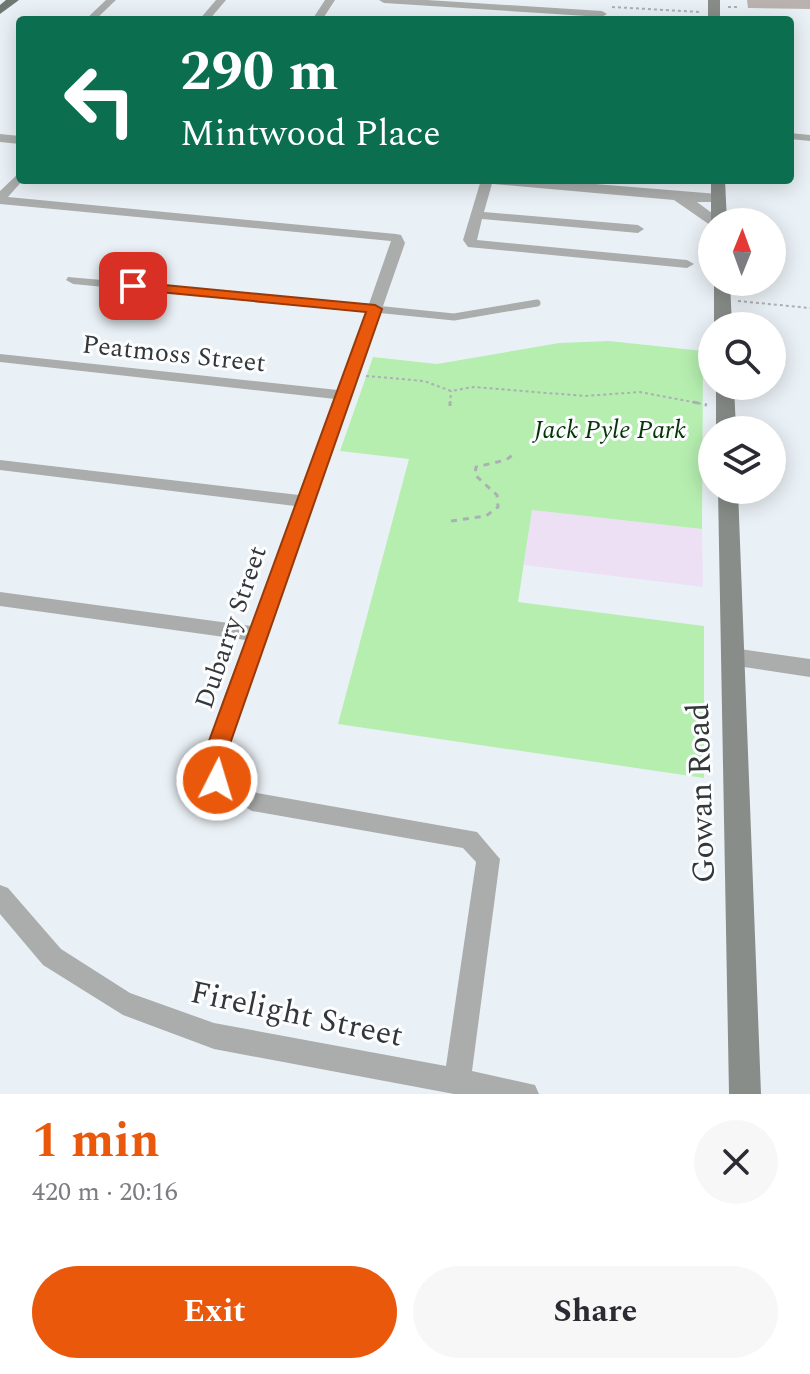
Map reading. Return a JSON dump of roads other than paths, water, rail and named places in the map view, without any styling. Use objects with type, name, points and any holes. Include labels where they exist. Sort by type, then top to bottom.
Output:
[{"type":"main road","points":[[0,11],[13,0]]},
{"type":"main road","points":[[718,184],[718,208]]},
{"type":"main road","name":"Gowan Road","points":[[728,504],[745,1094]]},
{"type":"street","points":[[94,16],[111,0]]},
{"type":"street","points":[[207,16],[221,0]]},
{"type":"street","points":[[384,0],[603,10]]},
{"type":"street","points":[[0,199],[16,181]]},
{"type":"street","points":[[489,184],[470,240],[473,244],[687,264]]},
{"type":"street","points":[[539,184],[718,199]]},
{"type":"street","points":[[675,195],[699,208]]},
{"type":"street","name":"Dubarry Street","points":[[0,199],[396,238],[398,243],[375,309],[220,741],[217,780],[252,802],[469,839],[488,859],[457,1080]]},
{"type":"street","points":[[477,215],[638,229]]},
{"type":"street","points":[[573,254],[576,223]]},
{"type":"street","points":[[73,280],[375,309]]},
{"type":"street","name":"Peatmoss Street","points":[[0,358],[347,385]]},
{"type":"street","points":[[0,465],[304,501]]},
{"type":"street","points":[[0,599],[257,634]]},
{"type":"street","points":[[733,657],[810,668]]},
{"type":"street","name":"Firelight Street","points":[[0,896],[52,957],[123,1003],[214,1036],[526,1094]]},
{"type":"lane","points":[[375,309],[454,317],[537,303]]},
{"type":"park label","name":"Jack Pyle Park","points":[[610,429]]}]
